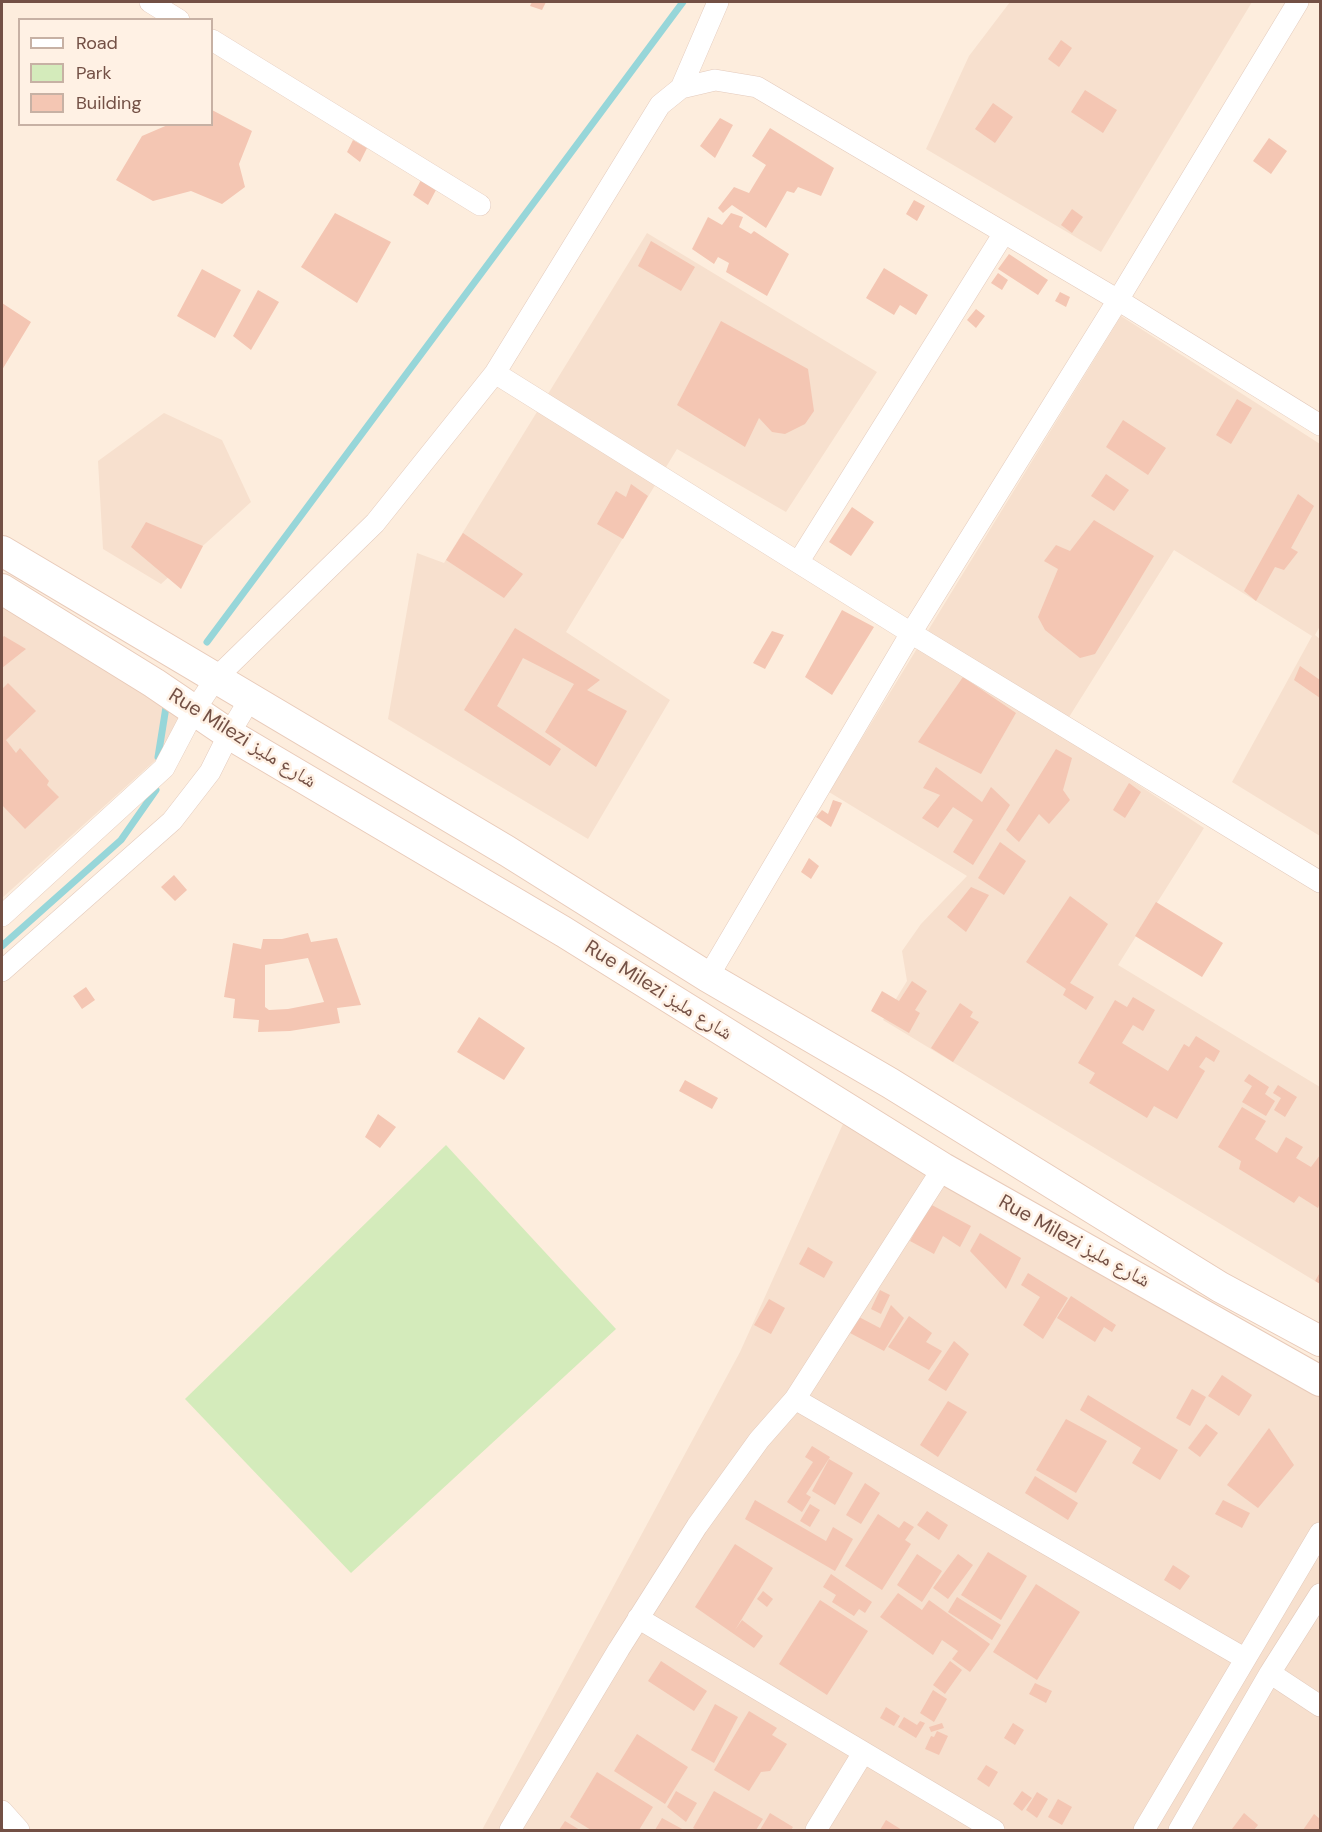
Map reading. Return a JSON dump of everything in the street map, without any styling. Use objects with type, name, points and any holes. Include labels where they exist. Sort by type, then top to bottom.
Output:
[{"type":"street","points":[[150,2],[176,18]]},
{"type":"street","points":[[681,88],[718,2]]},
{"type":"street","points":[[708,976],[911,633],[1118,300],[1298,2]]},
{"type":"street","points":[[213,41],[480,205]]},
{"type":"street","points":[[2,916],[165,768],[194,711],[216,678],[375,523],[495,374],[660,105],[681,88],[715,80],[757,87],[1118,300],[1320,425]]},
{"type":"street","points":[[799,561],[1004,233]]},
{"type":"street","points":[[495,374],[799,561],[911,633],[1320,882]]},
{"type":"street","name":"Rue Milezi شارع مليز","points":[[2,551],[507,851],[708,976],[890,1083],[1220,1287],[1320,1341]]},
{"type":"street","name":"Rue Milezi شارع مليز","points":[[2,589],[229,734],[564,932],[943,1168],[1320,1382]]},
{"type":"street","points":[[2,971],[172,820],[210,772],[250,699]]},
{"type":"street","points":[[510,1830],[638,1618],[738,1469],[795,1399],[943,1168]]},
{"type":"street","points":[[795,1399],[1244,1658]]},
{"type":"street","points":[[1144,1830],[1320,1533]]},
{"type":"street","points":[[1179,1830],[1270,1673],[1320,1594]]},
{"type":"street","points":[[638,1618],[994,1830]]},
{"type":"street","points":[[1270,1673],[1320,1706]]},
{"type":"street","points":[[816,1830],[863,1753]]},
{"type":"street","points":[[2,1811],[19,1830]]},
{"type":"shaded area","points":[[1010,2],[1252,2],[1101,252],[926,149],[969,56]]},
{"type":"shaded area","points":[[647,233],[877,372],[786,512],[677,449],[566,632],[670,700],[588,839],[388,719],[417,553],[444,563]]},
{"type":"shaded area","points":[[1121,316],[1320,444],[1320,626],[1315,635],[1320,639],[1320,836],[1232,782],[1312,636],[1174,550],[1059,733],[1204,828],[1118,965],[1320,1087],[1320,1272],[1315,1281],[883,1020],[907,981],[902,951],[921,924],[967,876],[829,792]]},
{"type":"shaded area","points":[[164,413],[222,440],[251,502],[161,584],[103,549],[98,461]]},
{"type":"shaded area","points":[[2,601],[199,721],[2,898]]},
{"type":"shaded area","points":[[847,1115],[1320,1382],[1320,1830],[482,1830],[740,1352]]},
{"type":"green space","points":[[446,1145],[616,1329],[351,1573],[185,1399]]},
{"type":"building","points":[[532,2],[546,2],[542,10],[530,6]]},
{"type":"building","points":[[1061,40],[1072,48],[1059,67],[1048,59]]},
{"type":"building","points":[[1085,90],[1117,110],[1103,133],[1071,112]]},
{"type":"building","points":[[993,103],[1013,117],[995,143],[975,129]]},
{"type":"building","points":[[213,111],[252,131],[239,164],[245,187],[222,204],[191,191],[153,201],[116,180],[142,136],[165,126],[213,126]]},
{"type":"building","points":[[720,118],[733,125],[715,158],[700,146]]},
{"type":"building","points":[[770,128],[834,168],[821,196],[798,187],[794,193],[787,191],[766,228],[732,205],[723,213],[718,208],[734,187],[749,193],[766,165],[752,156]]},
{"type":"building","points":[[1269,138],[1287,151],[1271,174],[1253,161]]},
{"type":"building","points":[[353,140],[367,148],[360,162],[347,152]]},
{"type":"building","points":[[421,180],[436,190],[428,205],[413,195]]},
{"type":"building","points":[[914,200],[925,206],[917,221],[906,214]]},
{"type":"building","points":[[1072,209],[1083,217],[1072,233],[1061,225]]},
{"type":"building","points":[[335,213],[391,242],[357,303],[301,267]]},
{"type":"building","points":[[731,213],[743,217],[739,227],[751,234],[754,231],[789,254],[767,296],[726,272],[729,263],[718,257],[714,264],[692,249],[708,217],[722,225]]},
{"type":"building","points":[[651,241],[695,267],[681,291],[638,266]]},
{"type":"building","points":[[1009,254],[1048,280],[1038,295],[998,269]]},
{"type":"building","points":[[884,268],[928,295],[916,315],[900,305],[894,315],[866,298]]},
{"type":"building","points":[[202,269],[241,290],[215,338],[177,316]]},
{"type":"building","points":[[998,273],[1008,280],[1002,290],[991,283]]},
{"type":"building","points":[[258,290],[279,302],[251,350],[233,336]]},
{"type":"building","points":[[1060,292],[1070,297],[1066,307],[1055,301]]},
{"type":"building","points":[[2,303],[31,322],[2,370]]},
{"type":"building","points":[[976,309],[985,316],[976,328],[967,320]]},
{"type":"building","points":[[721,321],[808,369],[814,411],[805,424],[785,434],[772,432],[759,418],[745,447],[677,405]]},
{"type":"building","points":[[1237,399],[1252,408],[1231,444],[1216,435]]},
{"type":"building","points":[[1123,420],[1166,448],[1148,475],[1106,447]]},
{"type":"building","points":[[1106,474],[1129,490],[1114,511],[1091,496]]},
{"type":"building","points":[[631,484],[648,496],[623,539],[597,524],[616,491],[626,497]]},
{"type":"building","points":[[1298,494],[1314,506],[1291,548],[1298,552],[1284,570],[1275,567],[1256,601],[1244,591]]},
{"type":"building","points":[[852,507],[874,522],[851,556],[829,542]]},
{"type":"building","points":[[1094,520],[1154,556],[1095,654],[1080,658],[1045,630],[1038,617],[1058,569],[1044,561],[1056,545],[1070,551]]},
{"type":"building","points":[[146,522],[203,546],[181,589],[131,547]]},
{"type":"building","points":[[463,533],[523,574],[504,598],[446,560]]},
{"type":"building","points":[[842,610],[874,627],[832,695],[805,677]]},
{"type":"building","points":[[515,628],[600,680],[587,690],[627,711],[596,767],[545,732],[574,684],[523,658],[497,706],[561,749],[550,766],[464,710]]},
{"type":"building","points":[[772,631],[784,635],[765,669],[753,663]]},
{"type":"building","points":[[4,636],[26,649],[2,668],[2,638]]},
{"type":"building","points":[[1300,666],[1320,680],[1320,698],[1294,680]]},
{"type":"building","points":[[963,677],[1016,713],[981,774],[918,742]]},
{"type":"building","points":[[8,683],[36,711],[6,740],[16,753],[20,748],[49,781],[47,785],[59,797],[25,829],[2,805],[2,689]]},
{"type":"building","points":[[1056,749],[1072,758],[1063,790],[1070,800],[1049,824],[1039,814],[1019,842],[1006,830]]},
{"type":"building","points":[[936,767],[982,802],[991,787],[1010,805],[973,865],[953,852],[973,820],[953,807],[938,828],[922,818],[940,795],[923,788]]},
{"type":"building","points":[[1129,783],[1141,792],[1125,818],[1113,810]]},
{"type":"building","points":[[833,800],[842,803],[831,827],[816,817],[822,810],[828,814]]},
{"type":"building","points":[[1000,842],[1026,861],[1004,895],[978,878]]},
{"type":"building","points":[[809,858],[819,866],[811,879],[801,872]]},
{"type":"building","points":[[174,875],[187,890],[175,901],[161,887]]},
{"type":"building","points":[[971,887],[989,895],[966,932],[947,917]]},
{"type":"building","points":[[1070,896],[1108,924],[1070,983],[1094,997],[1086,1010],[1063,995],[1066,989],[1026,962]]},
{"type":"building","points":[[1156,902],[1223,943],[1202,977],[1135,936]]},
{"type":"building","points":[[308,933],[311,942],[337,938],[361,1005],[337,1008],[340,1023],[290,1031],[258,1032],[259,1020],[233,1018],[235,999],[224,997],[233,943],[261,949],[263,939],[282,939]],"holes":[[[308,958],[324,1002],[269,1010],[265,1007],[265,965]]]},
{"type":"building","points":[[912,981],[927,991],[915,1010],[920,1013],[909,1033],[871,1011],[882,991],[899,1001]]},
{"type":"building","points":[[86,987],[95,1000],[82,1009],[73,996]]},
{"type":"building","points":[[1133,997],[1155,1010],[1143,1031],[1133,1025],[1122,1043],[1168,1071],[1184,1044],[1189,1047],[1196,1036],[1220,1051],[1214,1062],[1206,1057],[1199,1067],[1205,1071],[1177,1119],[1154,1106],[1147,1118],[1089,1083],[1095,1073],[1078,1063],[1115,1000],[1127,1007]]},
{"type":"building","points":[[960,1003],[973,1012],[970,1017],[979,1022],[953,1062],[931,1048]]},
{"type":"building","points":[[479,1017],[525,1048],[504,1080],[457,1052]]},
{"type":"building","points":[[1249,1074],[1269,1087],[1265,1094],[1275,1101],[1266,1116],[1242,1102],[1252,1086],[1244,1081]]},
{"type":"building","points":[[685,1080],[718,1098],[712,1109],[679,1091]]},
{"type":"building","points":[[1278,1085],[1297,1097],[1285,1117],[1274,1110],[1281,1098],[1273,1093]]},
{"type":"building","points":[[1242,1107],[1266,1121],[1255,1139],[1277,1153],[1286,1137],[1303,1147],[1296,1158],[1311,1167],[1320,1155],[1320,1203],[1318,1208],[1299,1196],[1294,1203],[1239,1169],[1241,1161],[1218,1147]]},
{"type":"building","points":[[378,1114],[396,1127],[380,1148],[365,1137]]},
{"type":"building","points":[[930,1204],[971,1226],[960,1247],[943,1236],[934,1254],[910,1241]]},
{"type":"building","points":[[980,1233],[1021,1258],[1006,1289],[970,1251]]},
{"type":"building","points":[[808,1247],[833,1262],[824,1278],[799,1264]]},
{"type":"building","points":[[1320,1272],[1320,1284],[1315,1281]]},
{"type":"building","points":[[1028,1273],[1068,1298],[1043,1339],[1023,1325],[1040,1297],[1021,1285]]},
{"type":"building","points":[[880,1290],[890,1295],[881,1314],[871,1309]]},
{"type":"building","points":[[1071,1296],[1116,1325],[1112,1332],[1104,1327],[1095,1342],[1057,1318]]},
{"type":"building","points":[[769,1299],[785,1308],[771,1334],[754,1325]]},
{"type":"building","points":[[891,1305],[904,1318],[884,1351],[850,1333],[859,1317],[880,1328]]},
{"type":"building","points":[[909,1316],[932,1333],[926,1342],[942,1351],[929,1370],[888,1347]]},
{"type":"building","points":[[954,1341],[969,1354],[946,1391],[928,1380]]},
{"type":"building","points":[[1222,1375],[1252,1395],[1239,1416],[1208,1396]]},
{"type":"building","points":[[1192,1389],[1206,1397],[1190,1426],[1176,1418]]},
{"type":"building","points":[[1088,1395],[1178,1450],[1160,1480],[1132,1463],[1141,1448],[1080,1410]]},
{"type":"building","points":[[948,1401],[967,1412],[938,1457],[920,1445]]},
{"type":"building","points":[[1066,1419],[1107,1441],[1076,1493],[1036,1470]]},
{"type":"building","points":[[1206,1424],[1218,1433],[1200,1457],[1188,1448]]},
{"type":"building","points":[[1269,1428],[1294,1465],[1258,1508],[1227,1485]]},
{"type":"building","points":[[812,1446],[830,1457],[806,1494],[811,1497],[802,1512],[787,1502],[813,1462],[805,1457]]},
{"type":"building","points":[[829,1459],[853,1473],[835,1505],[812,1491]]},
{"type":"building","points":[[1035,1476],[1078,1503],[1068,1520],[1025,1493]]},
{"type":"building","points":[[865,1483],[880,1493],[861,1524],[846,1515]]},
{"type":"building","points":[[755,1500],[826,1541],[833,1527],[853,1539],[835,1571],[745,1519]]},
{"type":"building","points":[[1223,1500],[1250,1513],[1242,1528],[1215,1514]]},
{"type":"building","points":[[810,1504],[820,1510],[810,1527],[800,1521]]},
{"type":"building","points":[[927,1511],[948,1525],[939,1540],[917,1525]]},
{"type":"building","points":[[878,1514],[899,1528],[904,1521],[914,1527],[905,1540],[911,1544],[882,1590],[845,1566]]},
{"type":"building","points":[[735,1544],[773,1568],[735,1630],[742,1620],[763,1636],[754,1648],[695,1607]]},
{"type":"building","points":[[988,1552],[1027,1576],[1001,1620],[961,1595]]},
{"type":"building","points":[[917,1554],[942,1571],[922,1602],[897,1585]]},
{"type":"building","points":[[958,1554],[973,1565],[948,1599],[933,1588]]},
{"type":"building","points":[[1173,1565],[1190,1576],[1180,1590],[1164,1580]]},
{"type":"building","points":[[831,1574],[872,1602],[865,1613],[859,1609],[854,1616],[832,1602],[836,1595],[823,1587]]},
{"type":"building","points":[[1036,1584],[1080,1612],[1037,1680],[993,1652]]},
{"type":"building","points":[[763,1591],[773,1599],[767,1607],[757,1599]]},
{"type":"building","points":[[898,1593],[922,1610],[929,1600],[990,1644],[970,1672],[952,1659],[958,1651],[942,1640],[933,1655],[880,1617]]},
{"type":"building","points":[[957,1597],[1001,1625],[992,1640],[948,1612]]},
{"type":"building","points":[[820,1600],[868,1631],[827,1695],[779,1664]]},
{"type":"building","points":[[661,1661],[707,1691],[694,1711],[648,1681]]},
{"type":"building","points":[[950,1661],[962,1670],[945,1694],[933,1685]]},
{"type":"building","points":[[1035,1683],[1052,1691],[1046,1703],[1029,1694]]},
{"type":"building","points":[[933,1690],[947,1699],[934,1722],[920,1713]]},
{"type":"building","points":[[715,1704],[738,1717],[714,1763],[691,1750]]},
{"type":"building","points":[[886,1707],[900,1716],[894,1726],[880,1718]]},
{"type":"building","points":[[749,1711],[777,1728],[772,1735],[787,1744],[770,1771],[761,1772],[749,1791],[714,1770]]},
{"type":"building","points":[[904,1717],[917,1725],[920,1721],[925,1723],[916,1738],[898,1727]]},
{"type":"building","points":[[942,1723],[944,1728],[931,1732],[929,1727]]},
{"type":"building","points":[[1013,1723],[1024,1730],[1015,1745],[1004,1738]]},
{"type":"building","points":[[937,1731],[948,1736],[939,1755],[925,1749],[931,1736],[934,1737]]},
{"type":"building","points":[[637,1734],[688,1767],[665,1804],[614,1771]]},
{"type":"building","points":[[986,1765],[998,1772],[989,1787],[977,1779]]},
{"type":"building","points":[[597,1772],[653,1807],[639,1830],[591,1830],[570,1817]]},
{"type":"building","points":[[676,1791],[697,1803],[686,1822],[667,1807]]},
{"type":"building","points":[[714,1791],[763,1819],[756,1830],[697,1830],[693,1828]]},
{"type":"building","points":[[1022,1791],[1032,1798],[1022,1811],[1013,1804]]},
{"type":"building","points":[[1037,1792],[1048,1799],[1037,1818],[1026,1810]]},
{"type":"building","points":[[1058,1799],[1072,1807],[1062,1825],[1048,1817]]},
{"type":"building","points":[[770,1813],[793,1827],[791,1830],[760,1830]]},
{"type":"building","points":[[1244,1813],[1258,1825],[1254,1830],[1232,1829]]},
{"type":"building","points":[[1314,1814],[1320,1819],[1320,1830],[1303,1830]]},
{"type":"building","points":[[662,1818],[684,1830],[655,1830]]},
{"type":"building","points":[[886,1820],[902,1830],[880,1830]]},
{"type":"building","points":[[565,1821],[580,1830],[559,1830]]},
{"type":"waterway","points":[[207,642],[683,2]]},
{"type":"waterway","points":[[158,757],[166,707]]},
{"type":"waterway","points":[[2,946],[121,840],[156,790]]}]
